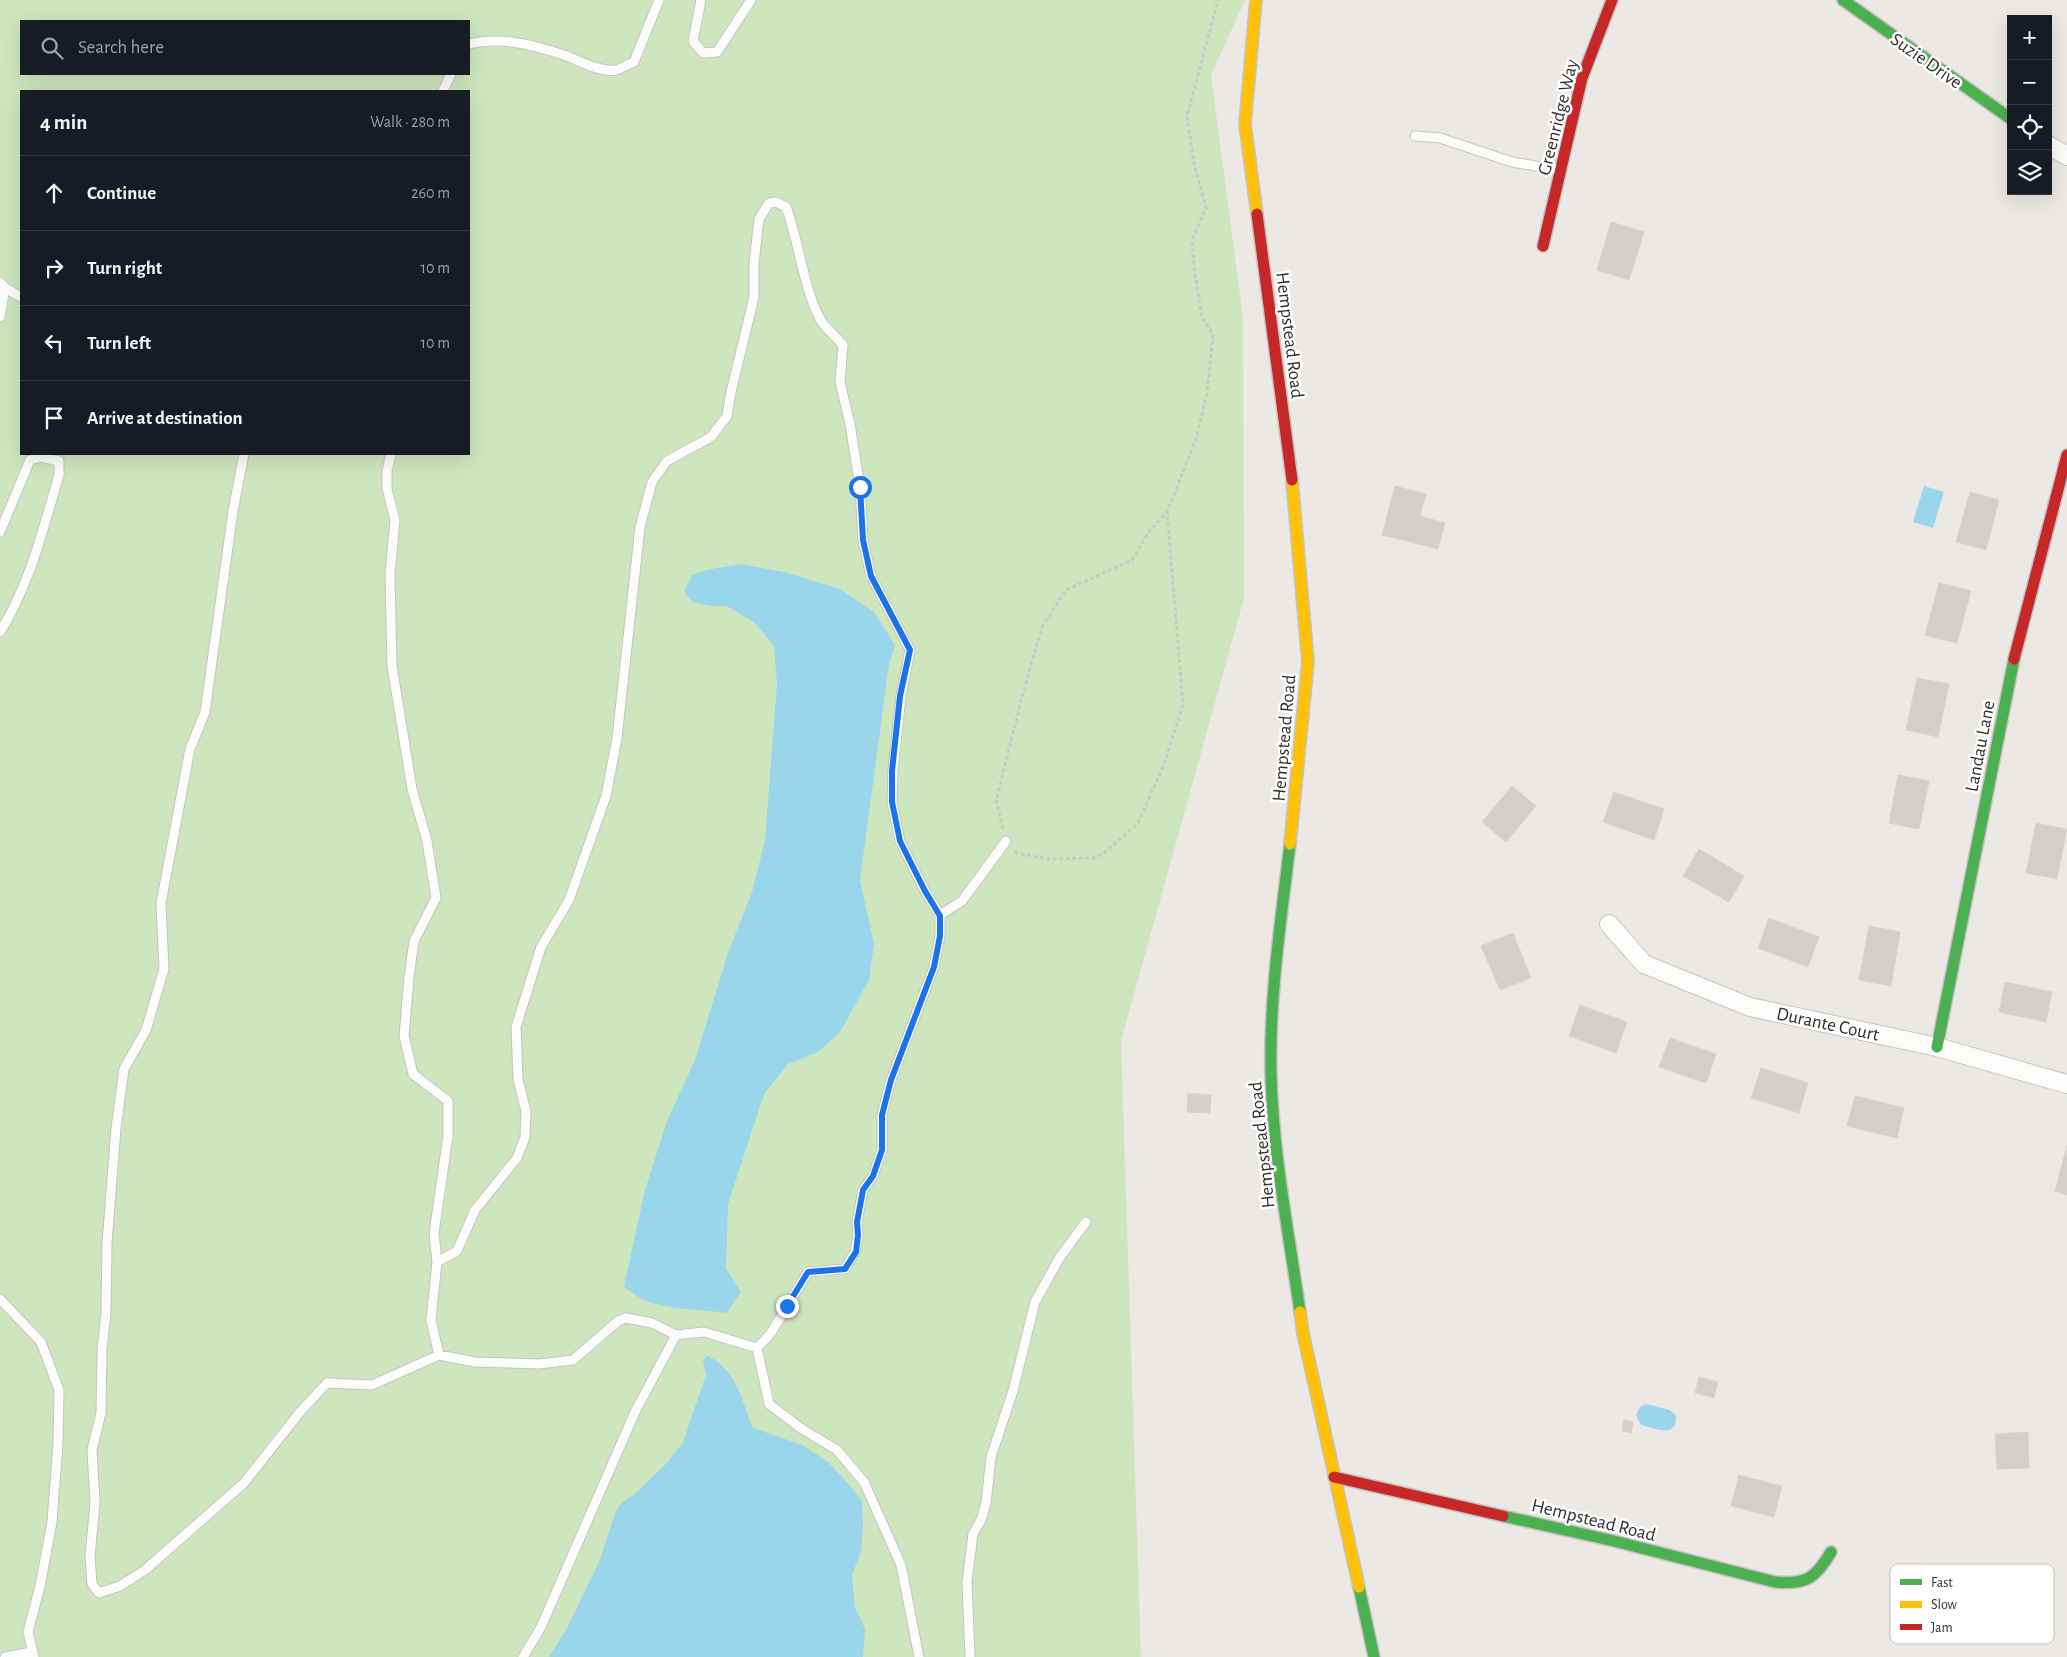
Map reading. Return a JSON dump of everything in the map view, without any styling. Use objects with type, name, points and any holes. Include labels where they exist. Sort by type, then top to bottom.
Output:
[{"type":"street","name":"Hempstead Road","points":[[1256,0],[1245,124],[1295,502],[1308,662],[1295,804],[1280,926],[1272,1030],[1273,1119],[1303,1333],[1374,1657]]},
{"type":"street","name":"Greenridge Way","points":[[1543,246],[1582,78],[1612,0]]},
{"type":"street","name":"Suzie Drive","points":[[1843,0],[2007,116]]},
{"type":"street","points":[[2052,147],[2067,156]]},
{"type":"street","name":"Landau Lane","points":[[1938,1047],[2016,652],[2067,455]]},
{"type":"street","name":"Durante Court","points":[[1609,924],[1644,964],[1750,1006],[1938,1047],[2067,1084]]},
{"type":"street","name":"Hempstead Road","points":[[1334,1477],[1614,1541],[1775,1582],[1796,1584],[1812,1578],[1824,1566],[1831,1552]]},
{"type":"lane","points":[[470,44],[486,40],[519,42],[564,55],[592,67],[615,70],[634,62],[659,0]]},
{"type":"lane","points":[[701,0],[693,41],[703,53],[717,52],[751,0]]},
{"type":"lane","points":[[444,90],[451,75]]},
{"type":"lane","points":[[1415,136],[1440,138],[1512,162],[1561,170]]},
{"type":"lane","points":[[437,1262],[457,1251],[475,1210],[517,1158],[525,1137],[526,1112],[518,1079],[516,1027],[540,947],[569,900],[606,796],[617,738],[640,526],[652,482],[668,461],[711,437],[727,416],[754,297],[754,263],[759,219],[769,203],[776,202],[786,207],[793,223],[811,296],[823,324],[843,345],[840,382],[850,424],[860,487],[863,540],[871,576],[910,650],[900,696],[892,771],[892,802],[900,841],[940,916],[940,936],[934,967],[891,1080],[882,1115],[882,1150],[873,1176],[863,1190],[857,1222],[856,1252],[845,1269],[808,1272],[771,1333],[757,1348]]},
{"type":"lane","points":[[3,285],[20,297]]},
{"type":"lane","points":[[0,317],[3,285]]},
{"type":"lane","points":[[244,455],[232,511],[205,712],[190,749],[161,903],[164,970],[146,1030],[124,1069],[116,1128],[107,1243],[101,1412],[92,1450],[95,1503],[90,1556],[92,1584],[99,1592],[120,1586],[145,1570],[244,1483],[300,1412],[327,1383],[372,1385],[439,1355],[475,1362],[539,1364],[573,1360],[618,1320],[626,1318],[652,1323],[676,1335],[704,1332],[757,1348]]},
{"type":"lane","points":[[391,455],[387,471],[387,489],[395,520],[390,574],[392,666],[412,789],[427,841],[436,898],[414,941],[404,1036],[413,1074],[448,1101],[448,1136],[434,1233],[437,1262],[431,1320],[439,1355]]},
{"type":"lane","points":[[0,532],[30,460],[41,457],[58,461],[59,475],[26,583],[13,612],[0,632]]},
{"type":"lane","points":[[0,512],[4,522]]},
{"type":"lane","points":[[940,916],[962,901],[1006,841]]},
{"type":"lane","points":[[970,1657],[967,1582],[973,1534],[981,1520],[986,1502],[991,1458],[1013,1391],[1035,1302],[1060,1257],[1086,1222]]},
{"type":"lane","points":[[0,1299],[41,1342],[58,1390],[58,1443],[52,1522],[40,1586],[28,1632],[33,1655],[5,1657]]},
{"type":"lane","points":[[523,1657],[541,1627],[634,1412],[676,1335]]},
{"type":"lane","points":[[757,1348],[769,1404],[802,1429],[837,1450],[864,1482],[901,1565],[919,1657]]},
{"type":"path","points":[[1167,512],[1183,705],[1164,764],[1138,823],[1103,854],[1092,858],[1047,859],[1017,853],[1006,841],[996,802],[1024,689],[1042,627],[1066,590],[1132,560],[1148,533],[1167,512],[1196,439],[1207,393],[1213,334],[1202,317],[1194,275],[1192,240],[1206,208],[1194,164],[1187,116],[1218,0]]},
{"type":"green space","points":[[0,0],[1245,0],[1211,75],[1243,318],[1244,598],[1121,1041],[1141,1657],[0,1657]]},
{"type":"water","points":[[1924,486],[1944,492],[1933,528],[1913,522]]},
{"type":"water","points":[[741,564],[784,572],[840,589],[874,612],[895,645],[889,664],[860,880],[874,944],[869,980],[840,1032],[818,1052],[788,1064],[764,1094],[728,1204],[726,1269],[741,1292],[727,1313],[660,1305],[640,1298],[624,1287],[645,1190],[667,1121],[695,1060],[728,953],[752,892],[765,840],[777,684],[774,646],[755,623],[727,606],[712,606],[692,602],[684,591],[692,575],[706,570]]},
{"type":"water","points":[[708,1356],[718,1362],[732,1378],[753,1428],[802,1445],[827,1461],[862,1501],[861,1552],[852,1575],[855,1608],[865,1629],[863,1657],[549,1657],[567,1628],[599,1562],[615,1513],[620,1504],[637,1492],[667,1463],[683,1442],[706,1375],[703,1360]]},
{"type":"water","points":[[1646,1404],[1670,1410],[1676,1416],[1673,1428],[1658,1430],[1641,1425],[1636,1415],[1640,1407]]},
{"type":"building","points":[[1611,222],[1644,232],[1629,280],[1597,270]]},
{"type":"building","points":[[1395,486],[1426,494],[1420,516],[1445,523],[1438,549],[1382,535]]},
{"type":"building","points":[[1970,492],[1999,500],[1986,550],[1956,542]]},
{"type":"building","points":[[1939,583],[1971,591],[1957,643],[1925,635]]},
{"type":"building","points":[[1917,678],[1949,684],[1938,737],[1906,730]]},
{"type":"building","points":[[1898,775],[1929,781],[1919,829],[1889,823]]},
{"type":"building","points":[[1512,786],[1536,806],[1506,842],[1482,822]]},
{"type":"building","points":[[1614,792],[1664,809],[1654,840],[1603,822]]},
{"type":"building","points":[[2036,823],[2067,829],[2057,879],[2026,873]]},
{"type":"building","points":[[1699,849],[1744,876],[1729,902],[1683,876]]},
{"type":"building","points":[[1769,918],[1819,937],[1808,967],[1758,948]]},
{"type":"building","points":[[1869,926],[1900,932],[1891,986],[1859,980]]},
{"type":"building","points":[[1513,933],[1531,978],[1500,990],[1481,946]]},
{"type":"building","points":[[2005,982],[2052,992],[2046,1022],[1999,1012]]},
{"type":"building","points":[[1580,1005],[1627,1022],[1616,1053],[1569,1036]]},
{"type":"building","points":[[1670,1038],[1716,1054],[1706,1083],[1659,1067]]},
{"type":"building","points":[[1761,1068],[1808,1083],[1799,1113],[1751,1098]]},
{"type":"building","points":[[1188,1093],[1211,1095],[1210,1113],[1187,1112]]},
{"type":"building","points":[[1855,1096],[1904,1108],[1897,1138],[1847,1126]]},
{"type":"building","points":[[2067,1146],[2067,1195],[2055,1191]]},
{"type":"building","points":[[1699,1377],[1718,1382],[1714,1398],[1695,1393]]},
{"type":"building","points":[[1624,1420],[1633,1422],[1631,1433],[1622,1431]]},
{"type":"building","points":[[2028,1432],[2029,1468],[1997,1469],[1995,1434]]},
{"type":"building","points":[[1739,1475],[1782,1486],[1774,1517],[1731,1506]]},
{"type":"traffic: fast","points":[[1843,0],[2007,116]]},
{"type":"traffic: fast","points":[[1937,1047],[2014,659]]},
{"type":"traffic: fast","points":[[1290,844],[1274,988],[1271,1075],[1278,1164],[1300,1312]]},
{"type":"traffic: fast","points":[[1503,1516],[1614,1541],[1775,1582],[1795,1582],[1809,1578],[1815,1574],[1831,1552]]},
{"type":"traffic: fast","points":[[1359,1587],[1374,1657]]},
{"type":"traffic: slow","points":[[1256,0],[1245,124],[1257,214]]},
{"type":"traffic: slow","points":[[1290,844],[1308,662],[1292,480]]},
{"type":"traffic: slow","points":[[1300,1312],[1359,1587]]},
{"type":"traffic: jam","points":[[1543,246],[1582,78],[1612,0]]},
{"type":"traffic: jam","points":[[1257,214],[1292,480]]},
{"type":"traffic: jam","points":[[2014,659],[2067,455]]},
{"type":"traffic: jam","points":[[1334,1477],[1503,1516]]},
{"type":"route","points":[[787,1306],[808,1272],[845,1269],[856,1252],[857,1222],[863,1190],[873,1176],[882,1150],[882,1115],[891,1080],[934,967],[940,936],[940,916],[900,841],[892,802],[892,771],[900,696],[910,650],[871,576],[863,540],[860,487]]}]
